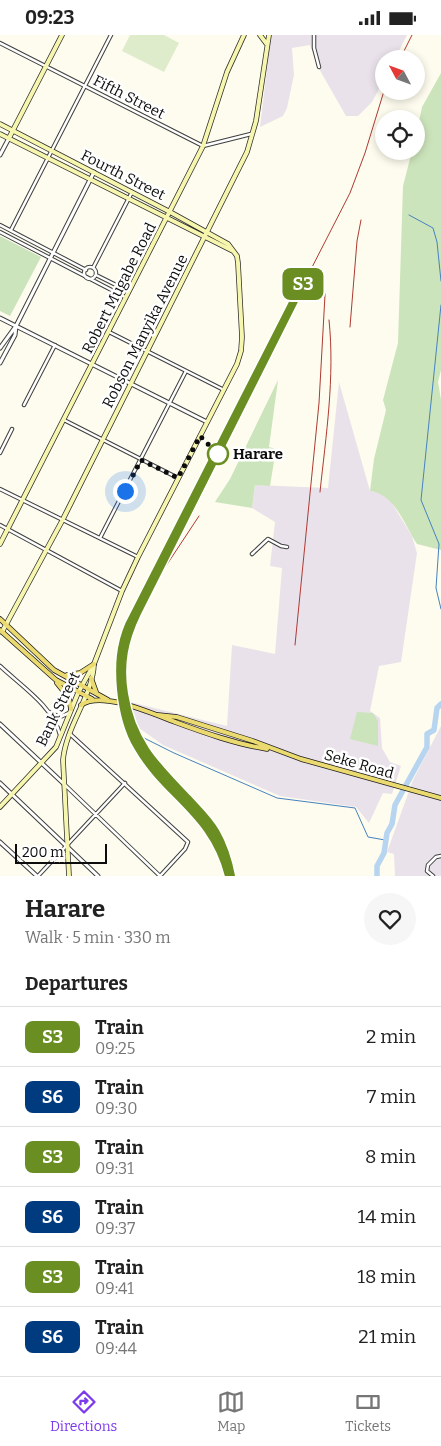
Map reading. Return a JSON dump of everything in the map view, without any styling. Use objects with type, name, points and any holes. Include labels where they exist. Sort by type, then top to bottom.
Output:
[{"type":"main road","points":[[9,138],[62,35]]},
{"type":"main road","name":"Robert Mugabe Road","points":[[0,544],[203,146],[227,73],[245,35]]},
{"type":"main road","points":[[260,35],[266,44]]},
{"type":"main road","name":"Robson Manyika Avenue","points":[[1,631],[7,625],[62,521],[247,152],[253,134],[266,44],[269,35]]},
{"type":"main road","name":"Fourth Street","points":[[0,124],[170,212],[228,244],[233,251]]},
{"type":"main road","points":[[0,134],[128,200],[233,251],[237,256],[238,263],[242,344],[240,357],[122,591],[94,664],[88,687],[68,733],[63,760],[69,876]]},
{"type":"main road","points":[[0,619],[44,661],[64,675],[110,701]]},
{"type":"main road","points":[[1,631],[56,681],[69,699],[71,710]]},
{"type":"main road","points":[[64,675],[80,673],[94,664]]},
{"type":"main road","name":"Bank Street","points":[[0,807],[56,747],[78,693],[94,664]]},
{"type":"main road","points":[[91,678],[96,692]]},
{"type":"main road","points":[[56,681],[94,700],[110,701]]},
{"type":"main road","points":[[80,705],[94,700]]},
{"type":"main road","name":"Seke Road","points":[[110,701],[158,715],[196,723],[253,741],[271,750],[441,798]]},
{"type":"street","points":[[11,230],[111,35]]},
{"type":"street","points":[[314,35],[314,47],[319,67]]},
{"type":"street","name":"Fifth Street","points":[[0,43],[203,146]]},
{"type":"street","points":[[203,146],[253,134]]},
{"type":"street","points":[[0,155],[9,138]]},
{"type":"street","points":[[0,348],[16,326],[48,258],[94,172]]},
{"type":"street","points":[[0,225],[86,270],[93,268],[132,193]]},
{"type":"street","points":[[0,232],[127,298]]},
{"type":"street","points":[[93,268],[96,275],[130,292]]},
{"type":"street","points":[[86,270],[85,276],[88,279]]},
{"type":"street","points":[[88,279],[92,279],[96,275]]},
{"type":"street","points":[[0,318],[93,363],[207,422]]},
{"type":"street","points":[[0,363],[15,335],[16,326]]},
{"type":"street","points":[[109,333],[224,390]]},
{"type":"street","points":[[24,405],[55,345]]},
{"type":"street","points":[[100,538],[186,371]]},
{"type":"street","points":[[64,420],[178,478]]},
{"type":"street","points":[[0,453],[12,429]]},
{"type":"street","points":[[0,489],[138,557]]},
{"type":"street","points":[[0,525],[122,591]]},
{"type":"street","points":[[252,554],[268,539],[282,547],[287,547]]},
{"type":"street","points":[[0,666],[48,711],[57,723],[60,735]]},
{"type":"street","points":[[48,711],[60,717],[71,710]]},
{"type":"street","points":[[0,724],[160,876],[185,849],[188,843],[125,783],[68,733]]},
{"type":"street","points":[[0,783],[98,876]]},
{"type":"street","points":[[0,841],[38,876],[125,783]]},
{"type":"street","points":[[433,876],[427,871],[428,865],[436,857],[441,856]]},
{"type":"shaded area","points":[[271,35],[407,35],[400,50],[375,50],[375,96],[358,116],[346,116],[318,67],[310,45],[292,48],[294,75],[287,108],[283,116],[260,127]]},
{"type":"shaded area","points":[[339,382],[370,491],[378,492],[390,500],[412,536],[417,553],[401,662],[379,666],[370,711],[380,718],[382,748],[390,762],[401,766],[392,794],[383,793],[369,823],[356,807],[280,796],[163,745],[132,723],[126,701],[227,726],[232,645],[275,654],[282,568],[270,566],[275,522],[252,508],[255,485],[328,488]]},
{"type":"shaded area","points":[[441,726],[441,876],[395,876],[394,854],[387,852],[413,780]]},
{"type":"green space","points":[[130,35],[164,35],[179,43],[164,72],[122,51]]},
{"type":"green space","points":[[441,73],[441,370],[438,382],[441,400],[441,550],[417,544],[393,504],[379,493],[370,491],[374,459],[386,410],[383,400],[398,343],[403,186],[410,160],[425,160],[425,110],[421,110]]},
{"type":"green space","points":[[0,236],[41,257],[10,316],[0,311]]},
{"type":"green space","points":[[278,380],[269,447],[276,449],[270,486],[255,485],[252,508],[215,502],[230,479]]},
{"type":"green space","points":[[357,712],[373,713],[378,721],[378,746],[350,739]]},
{"type":"waterway","points":[[409,215],[433,228],[437,242],[441,281]]},
{"type":"waterway","points":[[441,305],[421,500],[439,544],[436,588],[441,609]]},
{"type":"waterway","points":[[377,876],[377,866],[384,853],[387,833],[392,824],[395,805],[427,747],[427,734],[434,730],[437,708],[441,704]]},
{"type":"waterway","points":[[140,736],[277,798],[355,808],[368,837],[385,840]]},
{"type":"railway","points":[[404,50],[412,35]]},
{"type":"railway","points":[[229,876],[222,854],[201,820],[162,779],[134,740],[126,719],[122,696],[120,672],[122,648],[129,625],[350,193],[381,100]]},
{"type":"railway","points":[[350,327],[357,241],[361,220]]},
{"type":"railway","points":[[295,645],[319,403],[325,295],[323,284]]},
{"type":"railway","points":[[320,492],[330,384],[331,341],[329,320]]},
{"type":"railway","points":[[164,569],[199,516]]},
{"type":"train","name":"S3","points":[[229,876],[221,851],[204,822],[156,771],[138,748],[124,714],[119,673],[120,658],[129,625],[303,283],[298,297],[137,613],[127,635],[122,658],[122,680],[127,713],[135,734],[158,768],[203,815],[216,832],[226,852],[231,876]]},
{"type":"place","name":"Harare","points":[[218,454]]},
{"type":"route","points":[[125,491],[141,460],[178,478],[200,436],[218,454]]}]
